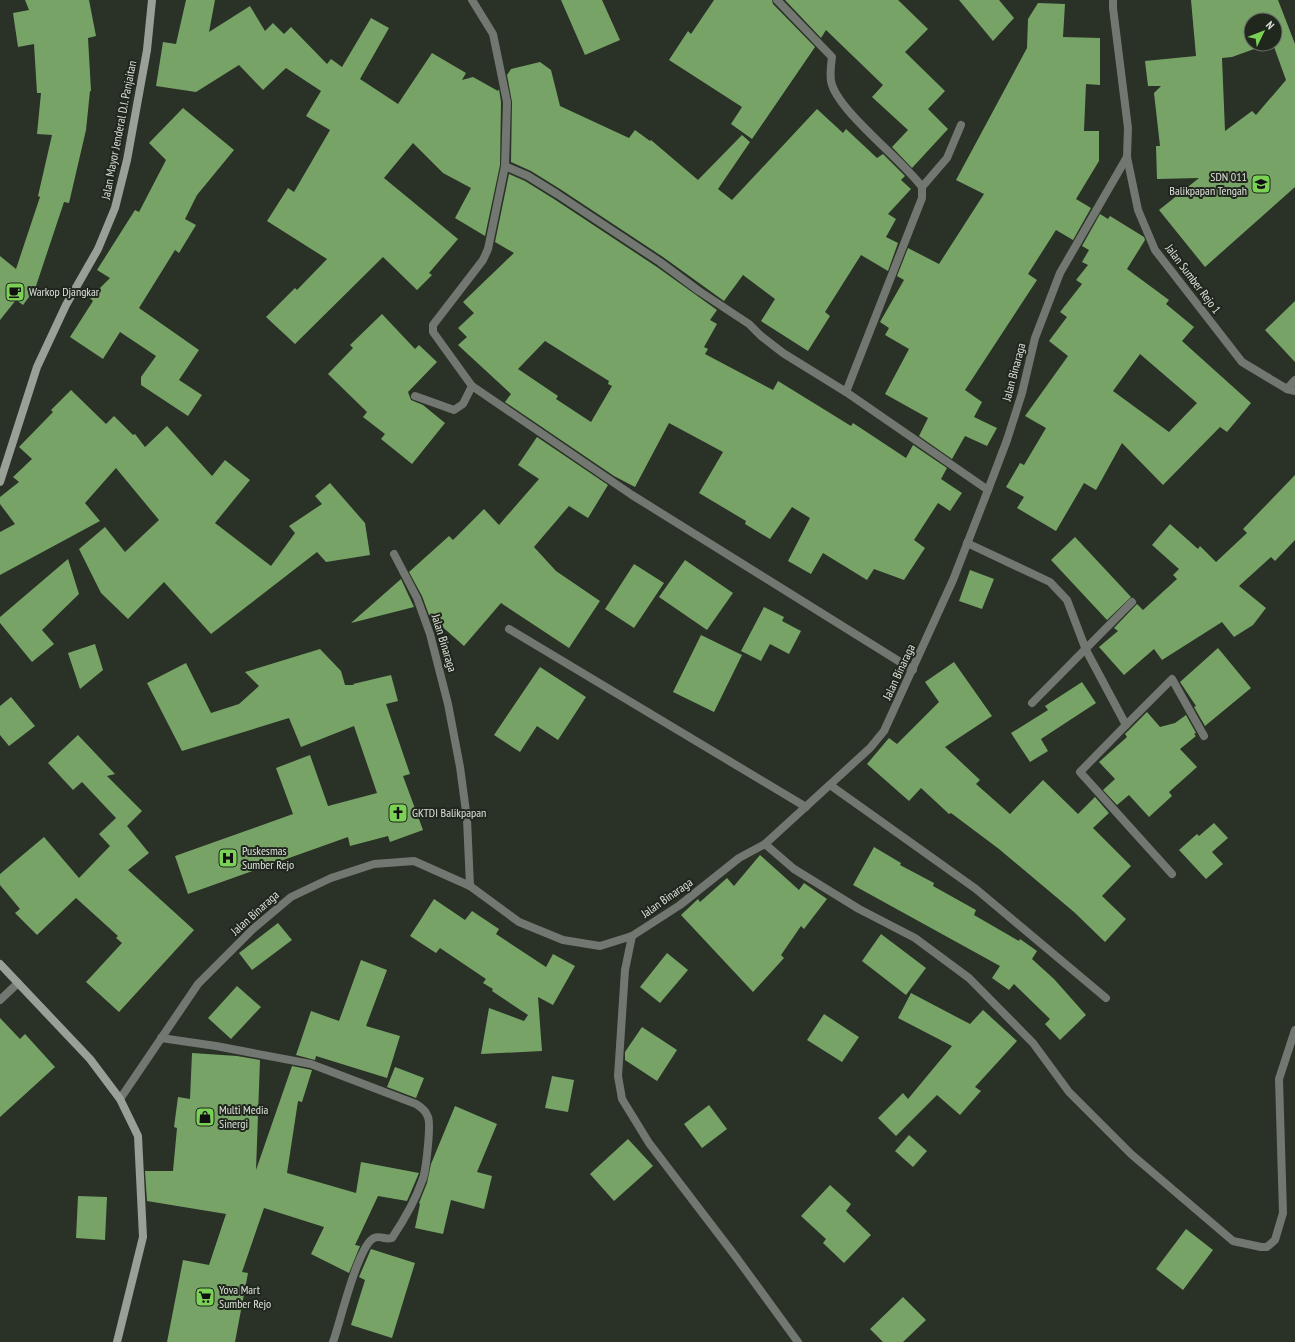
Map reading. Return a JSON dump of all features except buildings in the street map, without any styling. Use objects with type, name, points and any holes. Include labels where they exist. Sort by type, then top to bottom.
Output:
[{"type":"main road","name":"Jalan Mayor Jenderal D.I. Panjaitan","points":[[0,482],[37,367],[66,305],[98,249],[116,208],[127,160],[147,50],[152,0]]},
{"type":"main road","points":[[0,964],[90,1059],[120,1099],[138,1136],[144,1237],[117,1342]]},
{"type":"street","points":[[472,0],[492,34],[506,102],[505,166],[488,249],[483,260],[432,328],[433,332],[472,386],[632,495],[913,670]]},
{"type":"street","points":[[777,0],[832,57],[831,81],[837,95],[848,110],[922,187]]},
{"type":"street","name":"Jalan Sumber Rejo 1","points":[[1114,0],[1113,8],[1128,128],[1127,157],[1138,210],[1155,250],[1242,362],[1291,390]]},
{"type":"street","points":[[846,392],[922,198],[922,187],[947,158],[961,125]]},
{"type":"street","name":"Jalan Binaraga","points":[[120,1099],[198,984],[253,929],[291,897],[331,878],[374,864],[414,861],[470,886],[519,922],[563,940],[600,946],[632,936],[680,905],[739,858],[765,844],[870,748],[884,731],[913,670],[968,543],[1007,440],[1022,393],[1035,338],[1060,273],[1127,157]]},
{"type":"street","points":[[505,166],[528,176],[660,262],[699,291],[749,324],[783,353],[846,392],[988,490]]},
{"type":"street","points":[[1291,390],[1295,380]]},
{"type":"street","points":[[415,396],[454,410],[463,404],[472,386]]},
{"type":"street","points":[[968,543],[1050,582],[1067,600],[1086,650],[1126,725]]},
{"type":"street","name":"Jalan Binaraga","points":[[394,554],[417,598],[425,620],[448,704],[460,767],[467,819],[470,886]]},
{"type":"street","points":[[1032,703],[1132,602]]},
{"type":"street","points":[[509,629],[806,807]]},
{"type":"street","points":[[1172,874],[1080,772],[1172,679],[1204,736]]},
{"type":"street","points":[[830,785],[976,889],[1106,998]]},
{"type":"street","points":[[765,844],[794,869],[859,909],[915,938],[969,978],[1033,1043],[1069,1092],[1131,1154],[1233,1241],[1261,1247],[1267,1246],[1275,1240],[1281,1223],[1283,1213],[1279,1079],[1295,1030]]},
{"type":"street","points":[[632,936],[625,970],[618,1076],[622,1099],[649,1143],[736,1257],[798,1342]]},
{"type":"street","points":[[0,1000],[18,983]]},
{"type":"street","points":[[161,1038],[216,1046],[311,1064],[416,1104],[426,1113],[429,1119],[430,1128],[423,1180],[405,1217],[392,1238],[374,1238],[368,1243],[358,1261],[333,1342]]},
{"type":"place","name":"SDN 011 Balikpapan Tengah","points":[[1261,184]]},
{"type":"place","name":"Warkop Djangkar","points":[[15,292]]},
{"type":"place","name":"GKTDI Balikpapan","points":[[398,813]]},
{"type":"place","name":"Puskesmas Sumber Rejo","points":[[228,858]]},
{"type":"place","name":"Multi Media Sinergi","points":[[205,1117]]},
{"type":"place","name":"Yova Mart Sumber Rejo","points":[[205,1297]]}]
